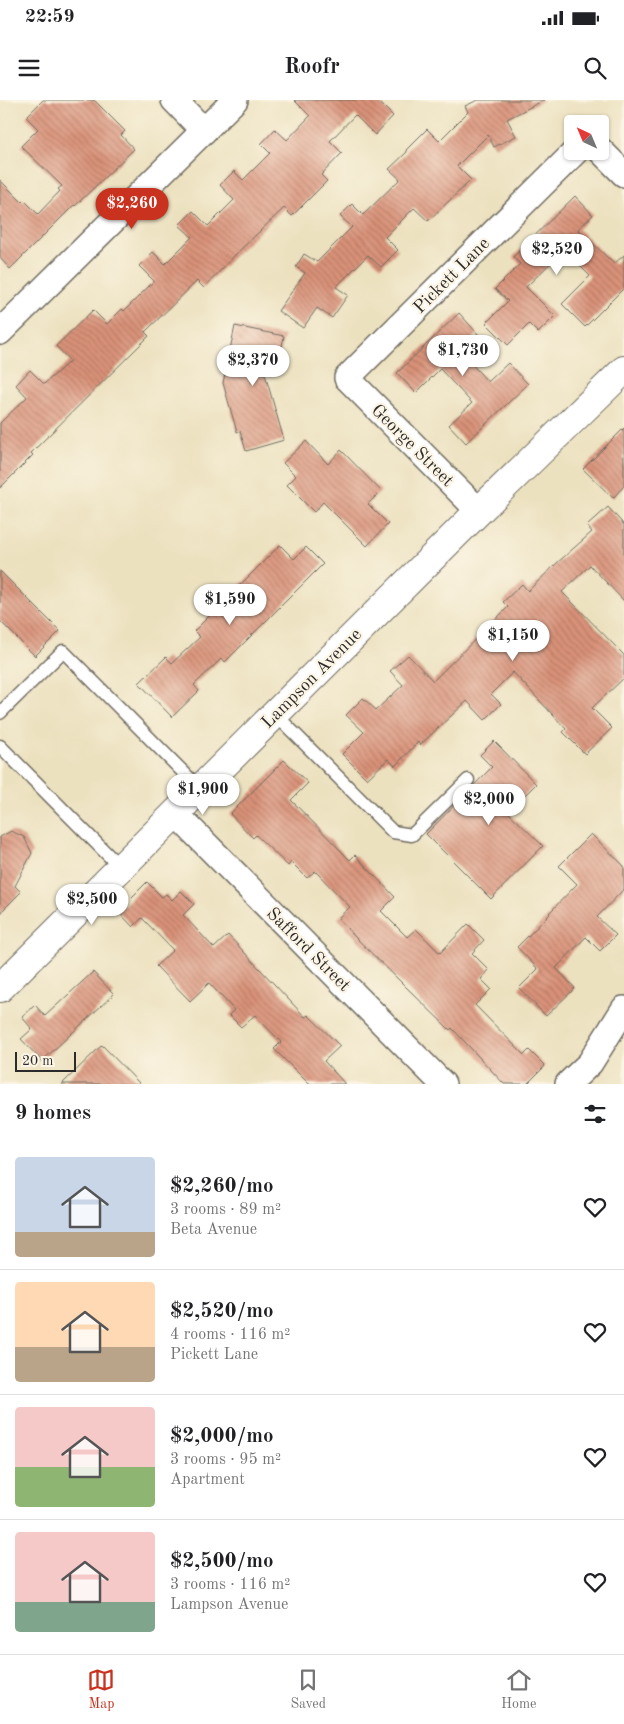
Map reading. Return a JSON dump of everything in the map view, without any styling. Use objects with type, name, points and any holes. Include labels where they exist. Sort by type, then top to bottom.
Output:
[{"type":"street","points":[[174,100],[204,131]]},
{"type":"street","points":[[3,324],[236,100]]},
{"type":"street","points":[[609,159],[624,174]]},
{"type":"street","name":"Pickett Lane","points":[[347,378],[567,160]]},
{"type":"street","name":"Lampson Avenue","points":[[0,988],[479,511],[622,376]]},
{"type":"street","name":"George Street","points":[[347,378],[479,511]]},
{"type":"street","name":"Safford Street","points":[[175,813],[444,1084]]},
{"type":"street","points":[[568,1084],[590,1063],[624,1009]]},
{"type":"lane","points":[[0,713],[63,651],[200,789]]},
{"type":"lane","points":[[275,714],[393,832],[412,835],[468,780]]},
{"type":"lane","points":[[0,746],[121,868]]},
{"type":"building","points":[[43,100],[94,100],[125,131],[121,135],[134,149],[10,269],[0,258],[0,180],[22,202],[24,200],[38,214],[60,191],[58,189],[62,186],[21,146],[38,129],[26,117]]},
{"type":"building","points":[[294,100],[377,100],[393,116],[375,135],[355,115],[330,141],[342,153],[321,175],[327,181],[292,216],[284,208],[204,288],[197,281],[145,332],[149,336],[31,453],[33,455],[0,488],[0,423],[27,397],[16,385],[30,370],[44,384],[70,361],[56,346],[93,310],[107,324],[122,309],[124,311],[154,281],[139,266],[153,252],[165,264],[192,237],[179,225],[193,211],[208,226],[234,200],[220,185],[234,171],[243,180],[270,153],[261,144],[275,129],[287,140],[310,116]]},
{"type":"building","points":[[478,100],[544,100],[507,119],[516,136],[494,147],[488,135],[457,166],[471,180],[428,221],[414,208],[385,237],[398,250],[381,267],[368,255],[336,287],[348,295],[332,318],[317,308],[303,328],[278,311],[305,273],[296,267],[304,254],[317,262],[352,227],[340,216],[352,204],[363,215],[400,179],[389,169],[427,129],[439,141],[468,112],[465,106]]},
{"type":"building","points":[[575,196],[593,215],[578,229],[614,264],[624,255],[624,288],[585,327],[562,304],[590,276],[564,250],[526,287],[555,316],[538,333],[529,324],[508,345],[486,323],[508,301],[495,289],[520,264],[513,257]]},
{"type":"building","points":[[459,313],[478,334],[460,351],[488,382],[508,363],[528,384],[466,443],[449,425],[472,403],[440,369],[416,393],[397,373]]},
{"type":"building","points":[[235,326],[284,336],[279,361],[260,357],[284,440],[246,451],[240,431],[237,432],[223,383]]},
{"type":"building","points":[[624,428],[624,486],[613,498],[583,469]]},
{"type":"building","points":[[306,441],[328,464],[341,450],[381,491],[368,504],[388,524],[367,546],[323,502],[314,512],[287,485],[296,476],[283,463]]},
{"type":"building","points":[[608,507],[624,525],[624,601],[590,565],[562,592],[624,655],[624,678],[592,708],[612,728],[585,754],[563,732],[566,729],[513,672],[491,694],[501,704],[485,720],[467,701],[420,745],[418,742],[395,766],[388,759],[367,779],[342,754],[364,732],[346,715],[363,698],[376,710],[403,685],[390,671],[408,655],[433,681],[508,607],[503,602],[522,584],[528,591],[592,532],[587,526]]},
{"type":"building","points":[[280,545],[294,559],[306,547],[323,564],[225,662],[222,658],[194,685],[199,691],[172,717],[139,683],[166,657],[172,663],[200,637],[194,631]]},
{"type":"building","points":[[0,571],[60,631],[35,656],[0,621]]},
{"type":"building","points":[[494,741],[536,784],[508,812],[543,846],[491,899],[426,834],[492,767],[480,755]]},
{"type":"building","points":[[284,760],[308,783],[291,800],[350,860],[355,855],[395,897],[381,911],[407,937],[416,929],[440,953],[468,924],[484,940],[472,953],[489,970],[481,979],[491,989],[475,1005],[524,1055],[529,1050],[545,1066],[527,1084],[504,1084],[452,1028],[450,1030],[338,918],[350,907],[315,871],[307,878],[291,862],[288,866],[256,835],[253,838],[230,814]]},
{"type":"building","points":[[11,831],[24,837],[32,853],[15,886],[21,892],[3,910],[0,916],[0,837]]},
{"type":"building","points":[[591,834],[624,866],[624,889],[597,917],[616,935],[600,951],[586,937],[556,968],[575,988],[546,1016],[519,988],[538,969],[517,947],[577,884],[559,866]]},
{"type":"building","points":[[147,882],[162,897],[166,894],[172,900],[181,891],[194,904],[183,915],[214,948],[228,935],[305,1017],[308,1015],[340,1046],[324,1061],[345,1084],[309,1084],[274,1049],[281,1042],[255,1015],[241,1027],[229,1015],[234,1010],[209,983],[190,1001],[156,966],[173,950],[142,918],[133,927],[118,911]]},
{"type":"building","points":[[93,972],[114,994],[42,1061],[21,1039],[32,1029],[22,1017],[35,1005],[45,1016]]},
{"type":"building","points":[[102,1045],[140,1084],[62,1084]]}]
